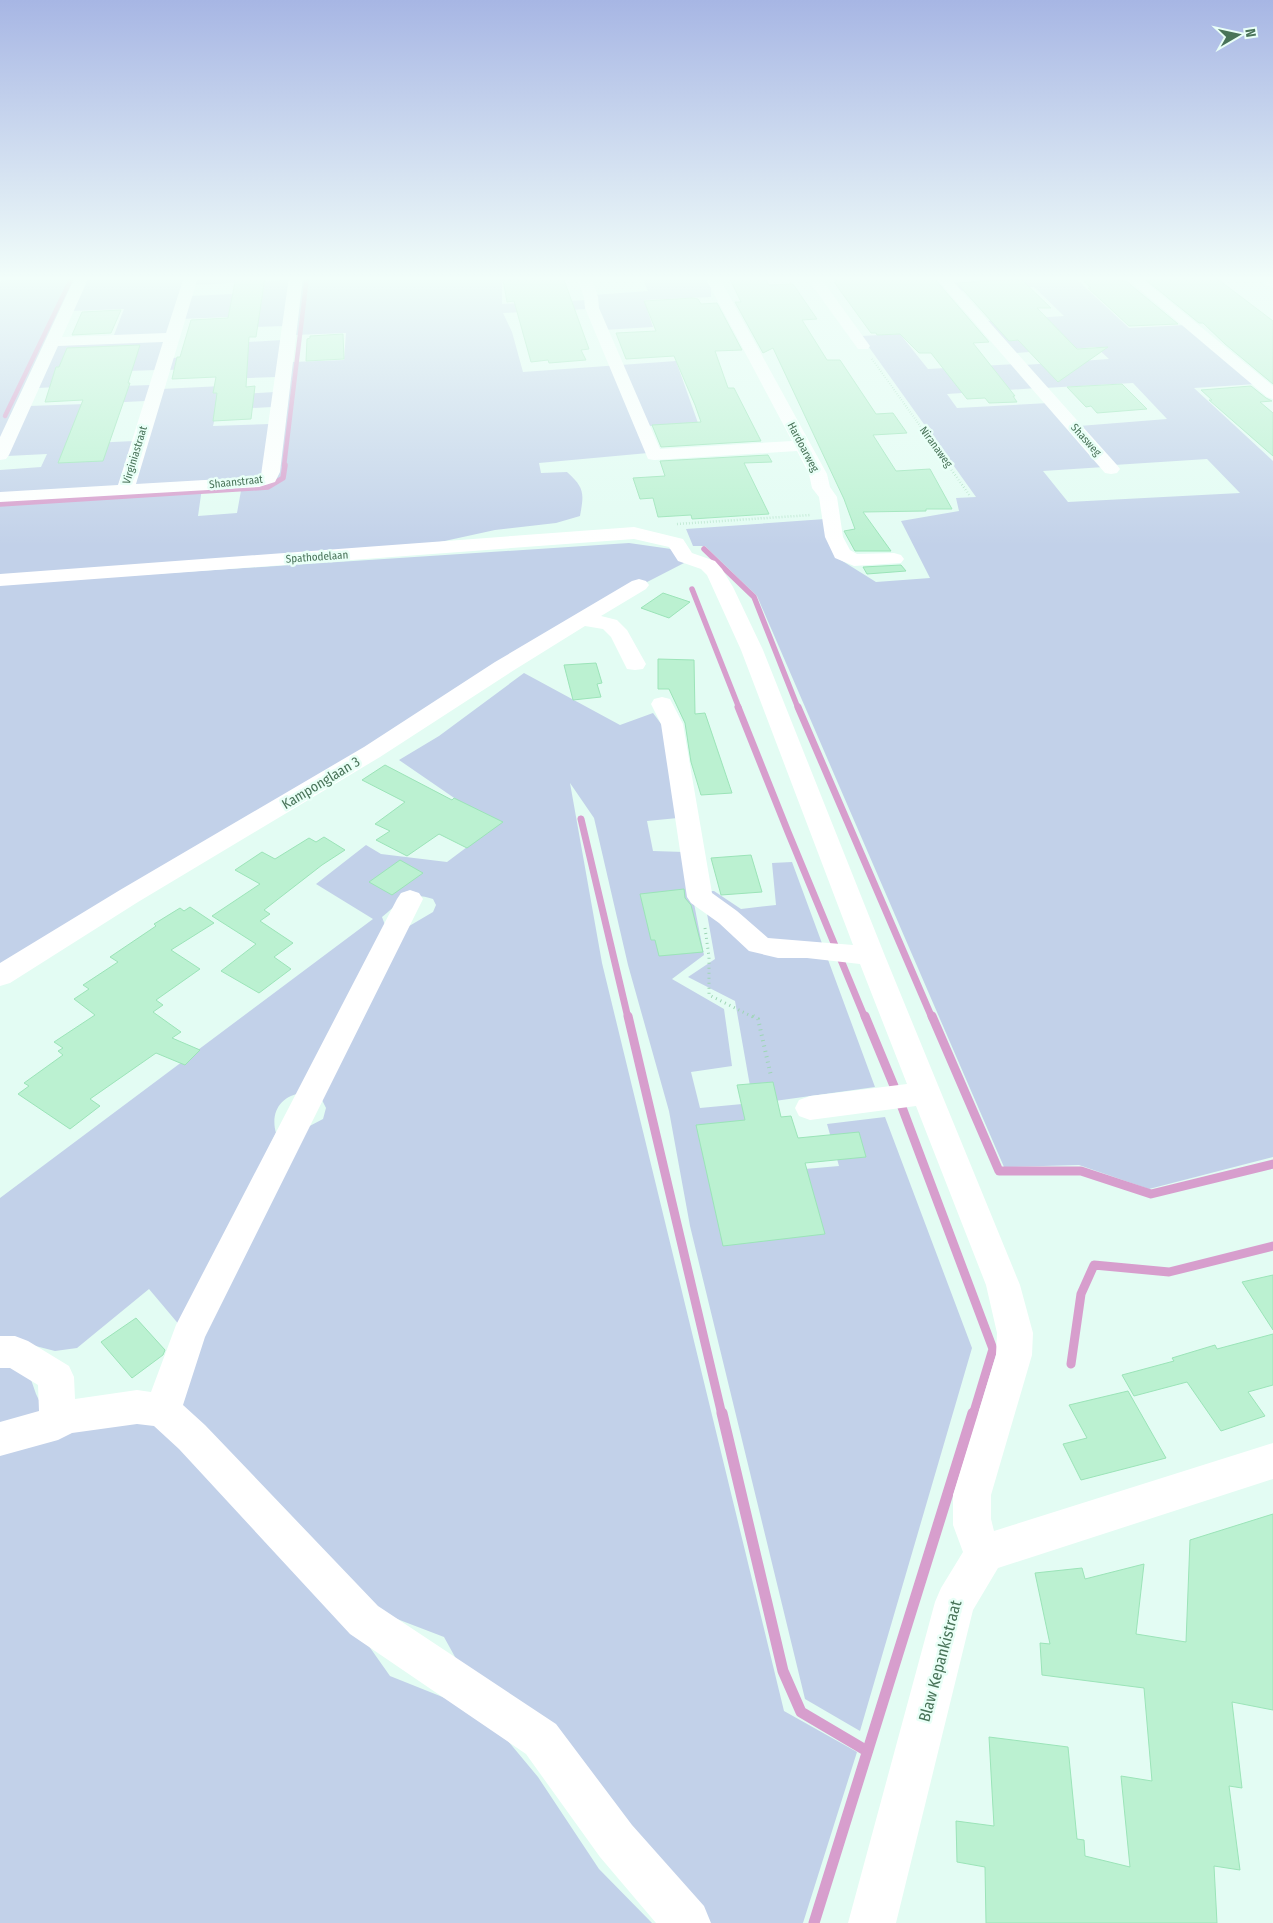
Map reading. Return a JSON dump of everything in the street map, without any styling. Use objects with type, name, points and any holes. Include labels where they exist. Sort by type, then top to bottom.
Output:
[{"type":"street","points":[[0,455],[8,421],[38,367]]},
{"type":"street","name":"Virginiastraat","points":[[125,490],[163,367]]},
{"type":"street","name":"Shaanstraat","points":[[0,497],[259,482],[269,478],[284,367]]},
{"type":"street","points":[[617,367],[654,455],[802,446]]},
{"type":"street","name":"Hardoarweg","points":[[761,367],[818,474],[821,488],[828,497],[834,537],[842,554],[854,560],[894,559]]},
{"type":"street","name":"Shasweg","points":[[1021,367],[1111,468]]},
{"type":"street","points":[[1240,367],[1273,394]]},
{"type":"street","name":"Spathodelaan","points":[[0,580],[634,533],[676,543],[685,557],[708,565],[724,587],[752,650],[871,956]]},
{"type":"street","name":"Kamponglaan 3","points":[[0,976],[129,896],[372,752],[503,668],[639,585]]},
{"type":"street","points":[[584,620],[610,624],[620,634],[635,664]]},
{"type":"street","points":[[662,704],[672,724],[700,897],[728,917],[759,945],[778,949],[807,949],[871,956],[920,1094],[1003,1285],[1015,1333],[1014,1355],[972,1495],[970,1515],[973,1533],[985,1553],[1273,1461]]},
{"type":"street","points":[[163,1410],[188,1336],[410,899]]},
{"type":"street","points":[[810,1108],[920,1094]]},
{"type":"street","points":[[0,1352],[15,1352],[56,1376],[58,1418],[58,1423],[0,1439]]},
{"type":"street","points":[[58,1418],[137,1407],[163,1410],[192,1437],[364,1620],[541,1739],[616,1842],[688,1923]]},
{"type":"street","name":"Blaw Kepankistraat","points":[[872,1923],[955,1602],[985,1553]]},
{"type":"path","name":"Niranaweg","points":[[878,367],[970,496]]},
{"type":"path","points":[[634,533],[681,523],[831,513]]},
{"type":"path","points":[[700,897],[709,957],[709,995],[758,1019],[771,1076]]},
{"type":"shaded area","points":[[0,367],[35,367],[0,441]]},
{"type":"shaded area","points":[[47,367],[158,367],[157,370],[98,372],[93,385],[38,388]]},
{"type":"shaded area","points":[[169,367],[278,367],[276,377],[223,379],[225,367],[168,370]]},
{"type":"shaded area","points":[[291,367],[522,367],[523,372],[596,367],[678,367],[698,423],[648,426],[659,452],[539,463],[541,473],[567,472],[582,492],[580,516],[556,523],[495,530],[408,549],[0,577],[0,500],[202,488],[198,516],[237,513],[242,485],[267,482]]},
{"type":"shaded area","points":[[883,367],[926,367],[928,369],[1018,367],[1037,388],[947,394],[957,408],[1049,403],[1104,467],[1043,471],[1068,502],[1240,493],[1207,459],[1114,465],[1079,426],[1167,419],[1133,383],[1044,388],[1026,367],[1236,367],[1256,384],[1194,388],[1273,461],[1273,1157],[1149,1189],[1079,1165],[1004,1167],[757,596],[705,546],[693,546],[686,529],[825,519],[836,557],[876,582],[930,578],[901,521],[959,511],[956,498],[976,497]]},
{"type":"shaded area","points":[[151,385],[145,401],[86,404],[70,444],[134,441],[118,486],[0,494],[0,470],[41,467],[47,454],[7,456],[29,406],[85,404],[92,387]]},
{"type":"shaded area","points":[[222,386],[220,395],[275,392],[272,407],[217,410],[213,426],[270,424],[266,474],[259,477],[137,485],[132,482],[161,389]]},
{"type":"shaded area","points":[[629,543],[671,549],[686,562],[616,598],[0,973],[0,584]]},
{"type":"shaded area","points":[[524,673],[620,725],[653,713],[665,729],[688,817],[647,821],[653,851],[684,852],[704,955],[672,979],[724,1009],[732,1066],[691,1072],[700,1108],[753,1103],[735,1001],[688,977],[715,959],[703,891],[714,891],[741,909],[776,905],[772,863],[792,862],[875,1087],[753,1104],[770,1172],[839,1166],[827,1124],[885,1117],[972,1348],[860,1731],[805,1699],[690,1226],[669,1111],[628,965],[594,818],[570,783],[602,963],[784,1711],[857,1752],[803,1923],[703,1923],[460,1666],[444,1637],[371,1609],[184,1412],[180,1393],[184,1371],[302,1130],[323,1119],[326,1108],[322,1100],[399,932],[433,912],[436,905],[433,899],[417,896],[405,899],[382,917],[388,933],[303,1093],[289,1097],[279,1106],[275,1118],[276,1133],[181,1327],[149,1289],[77,1348],[55,1351],[12,1340],[0,1339],[0,1198],[373,919],[316,884],[366,845],[381,854],[447,862],[495,826],[399,760],[439,736]]},
{"type":"shaded area","points":[[0,1362],[28,1371],[47,1417],[0,1432]]},
{"type":"shaded area","points":[[127,1417],[163,1424],[354,1625],[390,1676],[470,1708],[508,1741],[538,1777],[599,1869],[652,1923],[0,1923],[0,1445]]},
{"type":"building","points":[[56,367],[133,367],[128,383],[130,383],[103,461],[58,463],[83,400],[45,402]]},
{"type":"building","points":[[175,367],[247,367],[246,387],[255,386],[251,419],[213,421],[217,393],[213,393],[216,377],[172,379]]},
{"type":"building","points":[[679,367],[721,367],[728,388],[734,388],[761,441],[661,447],[652,425],[701,422]]},
{"type":"building","points":[[782,367],[844,367],[876,414],[893,413],[907,433],[873,435],[896,471],[930,469],[952,509],[863,512],[891,551],[855,551],[844,531],[855,529],[844,499]]},
{"type":"building","points":[[942,367],[992,367],[1015,396],[1013,396],[1017,402],[989,403],[985,398],[967,399]]},
{"type":"building","points":[[1043,367],[1080,367],[1058,382]]},
{"type":"building","points":[[1252,367],[1273,367],[1273,384]]},
{"type":"building","points":[[1122,384],[1147,409],[1097,413],[1091,406],[1086,407],[1067,387]]},
{"type":"building","points":[[1251,386],[1272,401],[1260,402],[1273,413],[1273,456],[1209,400],[1212,400],[1201,390]]},
{"type":"building","points":[[768,455],[772,462],[744,463],[769,514],[692,519],[691,515],[658,517],[653,498],[640,499],[633,478],[665,476],[660,461]]},
{"type":"building","points":[[901,565],[906,571],[867,574],[863,567]]},
{"type":"building","points":[[663,593],[690,602],[669,618],[641,608]]},
{"type":"building","points":[[658,659],[694,660],[695,714],[705,713],[732,793],[701,795],[691,762],[685,723],[669,689],[658,689]]},
{"type":"building","points":[[596,663],[602,683],[597,684],[601,697],[573,700],[564,665]]},
{"type":"building","points":[[385,765],[452,800],[454,798],[503,822],[467,848],[439,834],[407,856],[376,840],[390,831],[375,824],[405,802],[362,780]]},
{"type":"building","points":[[324,837],[345,850],[322,865],[264,910],[270,914],[260,921],[293,943],[274,957],[291,969],[259,993],[221,971],[256,944],[212,916],[260,884],[235,870],[262,852],[275,859],[309,838],[316,842]]},
{"type":"building","points":[[751,855],[762,892],[721,895],[711,858]]},
{"type":"building","points":[[400,860],[423,873],[392,895],[369,882]]},
{"type":"building","points":[[684,889],[685,898],[691,905],[703,952],[659,956],[655,940],[651,940],[640,894]]},
{"type":"building","points":[[190,907],[214,923],[171,950],[200,969],[156,1000],[163,1005],[153,1012],[181,1032],[172,1038],[200,1050],[185,1065],[156,1053],[90,1099],[100,1106],[70,1129],[18,1094],[29,1086],[24,1083],[63,1055],[58,1051],[63,1048],[54,1042],[95,1015],[74,999],[89,989],[83,985],[118,962],[110,957],[156,926],[154,924],[180,908],[184,911]]},
{"type":"building","points":[[773,1082],[781,1117],[791,1116],[798,1138],[859,1132],[866,1157],[805,1163],[825,1234],[723,1246],[696,1125],[745,1120],[737,1085]]},
{"type":"building","points":[[1273,1275],[1273,1330],[1242,1282]]},
{"type":"building","points":[[136,1318],[165,1350],[163,1355],[132,1378],[101,1342]]},
{"type":"building","points":[[1273,1334],[1273,1385],[1248,1392],[1265,1416],[1221,1431],[1187,1382],[1134,1396],[1122,1375],[1174,1361],[1172,1358],[1215,1345],[1217,1349]]},
{"type":"building","points":[[1128,1391],[1166,1458],[1081,1480],[1063,1444],[1087,1438],[1069,1405]]},
{"type":"building","points":[[1273,1514],[1273,1710],[1232,1702],[1242,1788],[1229,1786],[1240,1870],[1214,1866],[1217,1923],[986,1923],[985,1867],[957,1862],[956,1821],[994,1826],[989,1737],[1068,1747],[1077,1839],[1084,1840],[1085,1856],[1130,1867],[1121,1776],[1152,1781],[1144,1688],[1042,1675],[1040,1643],[1050,1644],[1035,1573],[1082,1568],[1085,1579],[1144,1564],[1136,1634],[1186,1642],[1190,1540]]},
{"type":"waterway","points":[[5,416],[29,367]]},
{"type":"waterway","points":[[284,466],[296,367]]},
{"type":"waterway","points":[[0,504],[268,487],[283,478],[285,465]]},
{"type":"waterway","points":[[704,549],[754,597],[798,708]]},
{"type":"waterway","points":[[692,589],[739,708]]},
{"type":"waterway","points":[[738,707],[865,1018]]},
{"type":"waterway","points":[[798,707],[932,1018]]},
{"type":"waterway","points":[[581,819],[628,1018]]},
{"type":"waterway","points":[[628,1016],[722,1415]]},
{"type":"waterway","points":[[865,1016],[894,1086],[993,1349],[973,1415]]},
{"type":"waterway","points":[[932,1016],[999,1171],[1081,1171],[1151,1194],[1273,1164]]},
{"type":"waterway","points":[[1071,1364],[1081,1294],[1094,1265],[1169,1272],[1273,1246]]},
{"type":"waterway","points":[[722,1413],[783,1671],[801,1712],[867,1751]]},
{"type":"waterway","points":[[814,1923],[973,1413]]}]
